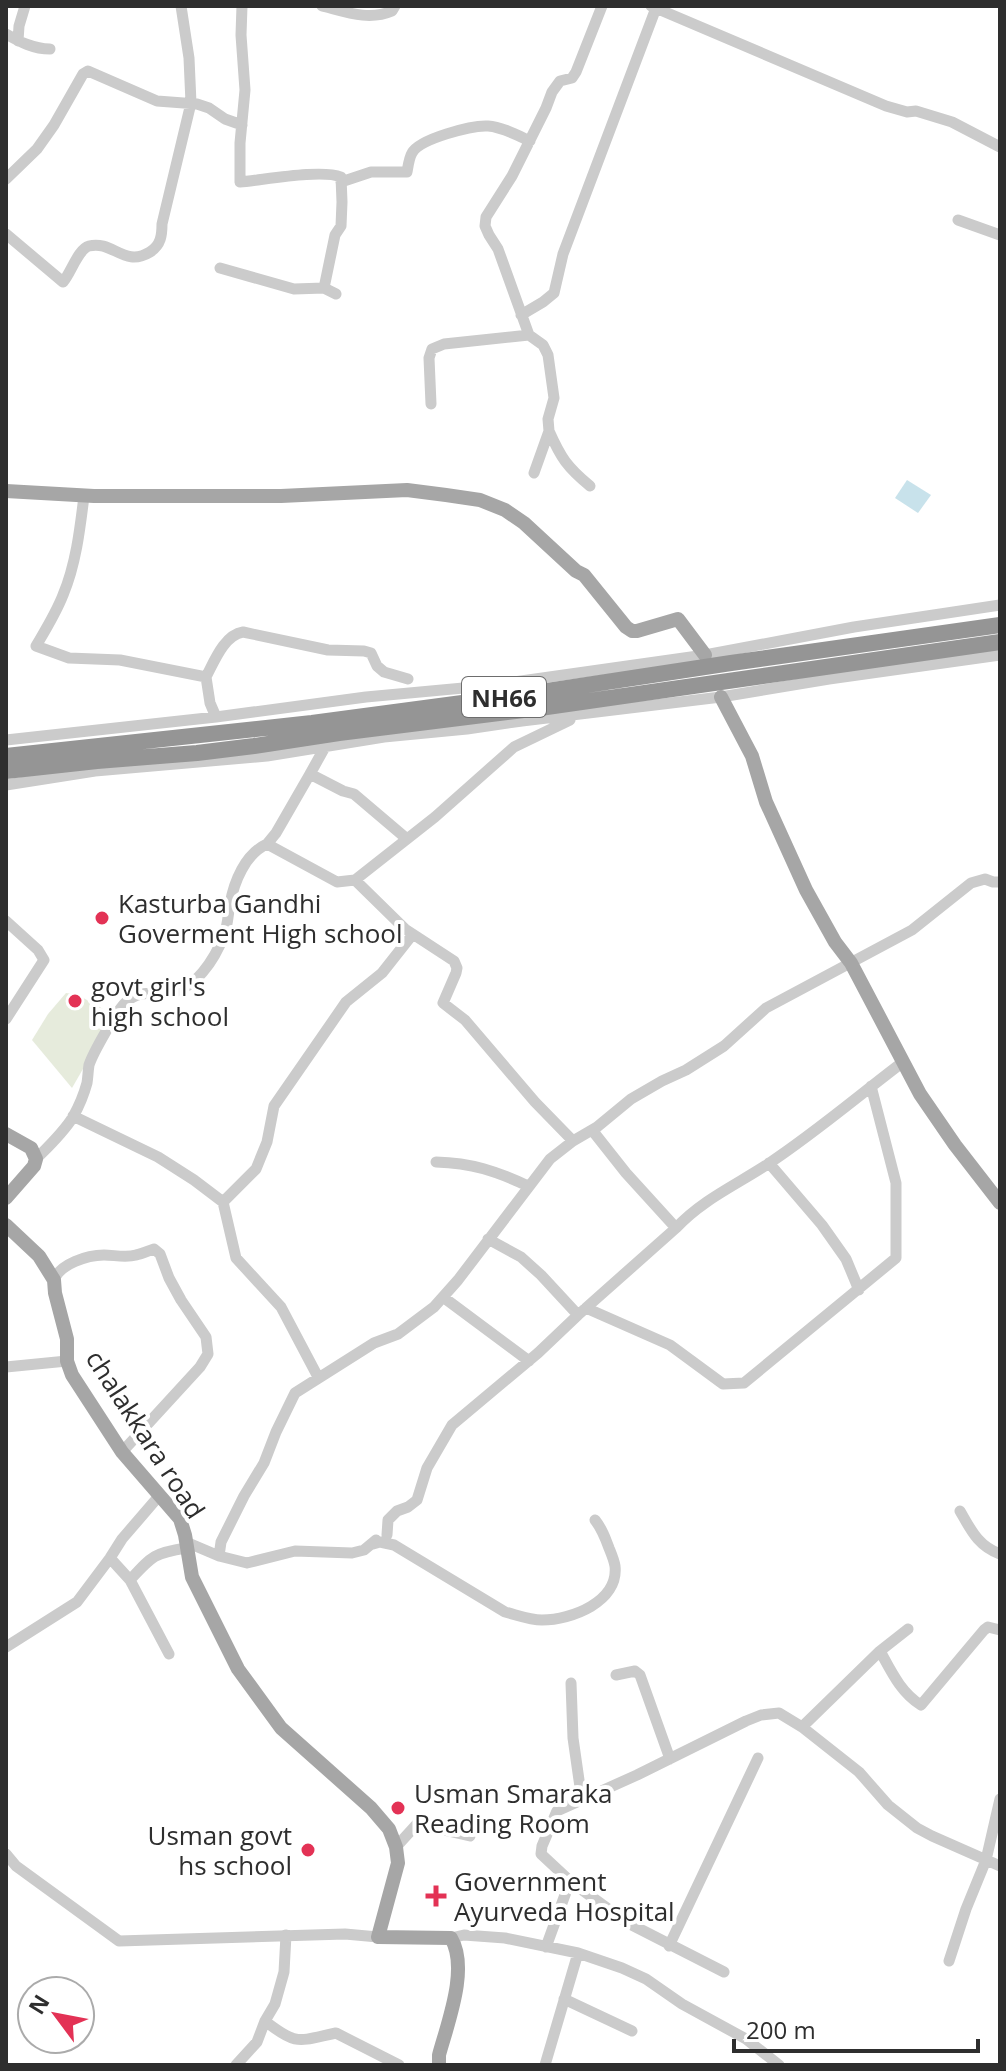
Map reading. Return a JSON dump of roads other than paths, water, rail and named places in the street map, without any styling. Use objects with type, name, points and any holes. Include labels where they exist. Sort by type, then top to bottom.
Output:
[{"type":"highway","name":"NH66","points":[[6,756],[312,723],[1000,625]]},
{"type":"highway","name":"NH66","points":[[6,771],[254,746],[1000,642]]},
{"type":"main road","points":[[6,491],[84,496],[281,496],[407,490],[480,500],[505,510],[524,523],[584,575],[626,627],[637,631],[678,619],[705,655]]},
{"type":"main road","points":[[721,697],[752,756],[766,802],[806,890],[835,942],[851,963],[920,1094],[1000,1203]]},
{"type":"main road","points":[[6,1134],[31,1148],[36,1159],[34,1166],[6,1198]]},
{"type":"main road","name":"chalakkara road","points":[[6,1225],[39,1256],[54,1280],[72,1375],[122,1452],[180,1519],[192,1577],[238,1669],[281,1728],[371,1808],[389,1829],[396,1847]]},
{"type":"main road","points":[[396,1847],[397,1871],[378,1937],[451,1938],[457,1948],[459,1974],[439,2065]]},
{"type":"street","points":[[18,41],[25,6]]},
{"type":"street","points":[[6,234],[63,282],[82,250],[89,246],[137,258],[158,246],[191,103],[189,58],[181,6]]},
{"type":"street","points":[[242,6],[245,90],[240,182],[341,177],[341,226],[335,235],[324,288]]},
{"type":"street","points":[[322,6],[365,16],[394,12]]},
{"type":"street","points":[[590,486],[560,456],[549,431],[548,419],[554,398],[548,355],[543,345],[529,335],[498,249],[485,226],[486,217],[512,176],[552,92],[560,81],[572,78],[576,72],[602,6]]},
{"type":"street","points":[[521,315],[554,293],[563,254],[653,7],[886,106],[952,122],[1000,147]]},
{"type":"street","points":[[6,34],[41,49],[50,49]]},
{"type":"street","points":[[6,179],[37,149],[83,74],[88,71],[157,101],[191,103],[209,108],[225,119],[242,125]]},
{"type":"street","points":[[341,182],[371,172],[407,172],[412,152],[420,146],[478,126],[491,126],[530,141]]},
{"type":"street","points":[[958,220],[1000,235]]},
{"type":"street","points":[[220,268],[294,289],[324,288],[336,294]]},
{"type":"street","points":[[431,404],[429,358],[432,349],[444,344],[529,335]]},
{"type":"street","points":[[534,473],[549,431]]},
{"type":"street","points":[[84,496],[80,532],[65,591],[36,646],[69,658],[120,660],[206,677]]},
{"type":"street","points":[[6,740],[366,697],[485,686],[705,655],[854,627],[1000,605]]},
{"type":"street","points":[[216,717],[210,703],[206,677],[225,644],[237,633],[328,650],[364,651],[371,653],[384,672],[408,679]]},
{"type":"street","points":[[6,785],[95,771],[267,756],[384,737],[721,697],[1000,655]]},
{"type":"street","points":[[267,844],[337,882],[355,880],[463,793],[514,747],[581,715]]},
{"type":"street","points":[[36,1159],[73,1116],[87,1083],[89,1063],[128,1000],[139,994],[184,989],[195,982],[212,959],[225,934],[231,899],[245,864],[276,833],[325,747]]},
{"type":"street","points":[[310,774],[354,794],[407,839]]},
{"type":"street","points":[[219,1556],[221,1542],[264,1463],[295,1393],[374,1343],[398,1334],[434,1307],[550,1159],[631,1099],[724,1046],[766,1008],[912,930],[971,883],[985,879],[1000,882]]},
{"type":"street","points":[[355,880],[412,935],[454,961],[457,968],[443,1003],[465,1020],[573,1141]]},
{"type":"street","points":[[6,921],[38,950],[44,960],[6,1019]]},
{"type":"street","points":[[223,1202],[256,1169],[267,1142],[274,1106],[346,1002],[382,973],[412,935]]},
{"type":"street","points":[[387,1535],[388,1520],[417,1500],[427,1468],[452,1425],[529,1361],[689,1215],[769,1163],[903,1062]]},
{"type":"street","points":[[488,1239],[521,1257],[582,1311],[670,1345],[723,1384],[744,1383],[896,1258],[896,1183],[871,1086]]},
{"type":"street","points":[[73,1116],[158,1157],[223,1202],[236,1258],[281,1307],[318,1377]]},
{"type":"street","points":[[592,1130],[676,1228]]},
{"type":"street","points":[[436,1162],[479,1166],[528,1186]]},
{"type":"street","points":[[769,1163],[822,1225],[846,1259],[859,1290]]},
{"type":"street","points":[[54,1280],[57,1273],[84,1259],[100,1255],[134,1256],[154,1249],[160,1254],[181,1300],[206,1337],[208,1354],[200,1367],[122,1452]]},
{"type":"street","points":[[443,1297],[529,1361]]},
{"type":"street","points":[[6,1367],[67,1361]]},
{"type":"street","points":[[6,1647],[77,1602],[122,1539],[159,1496]]},
{"type":"street","points":[[960,1511],[978,1541],[1000,1554]]},
{"type":"street","points":[[373,1544],[389,1543],[505,1612],[542,1620],[582,1613],[596,1602],[614,1579],[615,1565],[602,1529],[595,1520]]},
{"type":"street","points":[[130,1580],[152,1557],[186,1545],[247,1563],[295,1551],[352,1553],[364,1550],[387,1535],[401,1541],[416,1557]]},
{"type":"street","points":[[110,1558],[130,1580],[169,1654]]},
{"type":"street","points":[[880,1651],[899,1686],[921,1705],[984,1630],[988,1627],[1000,1630]]},
{"type":"street","points":[[802,1727],[880,1651],[908,1629]]},
{"type":"street","points":[[616,1675],[635,1671],[640,1675],[670,1759]]},
{"type":"street","points":[[571,1683],[573,1738],[582,1801]]},
{"type":"street","points":[[724,1972],[626,1922],[570,1881],[541,1854],[557,1811],[746,1721],[779,1713],[859,1772],[900,1815],[932,1836],[1000,1866]]},
{"type":"street","points":[[669,1946],[758,1758]]},
{"type":"street","points":[[949,1961],[986,1860],[1000,1799]]},
{"type":"street","points":[[396,1847],[417,1824],[470,1836]]},
{"type":"street","points":[[6,1854],[16,1866],[119,1941],[345,1934],[378,1937]]},
{"type":"street","points":[[546,1947],[570,1881]]},
{"type":"street","points":[[236,2065],[257,2042],[275,2004],[284,1972],[286,1935]]},
{"type":"street","points":[[451,1938],[488,1935],[578,1953],[622,1968],[746,2039],[779,2065]]},
{"type":"street","points":[[545,2065],[578,1953]]},
{"type":"street","points":[[564,1999],[632,2031]]},
{"type":"street","points":[[265,2021],[291,2039],[336,2033],[399,2065]]},
{"type":"water","points":[[907,480],[931,495],[918,513],[895,498]]},
{"type":"place","name":"Kasturba Gandhi Goverment High school","points":[[102,918]]},
{"type":"place","name":"govt girl's high school","points":[[75,1001]]},
{"type":"place","name":"Usman Smaraka Reading Room","points":[[398,1808]]},
{"type":"place","name":"Usman govt hs school","points":[[308,1850]]},
{"type":"place","name":"Government Ayurveda Hospital","points":[[436,1896]]}]
